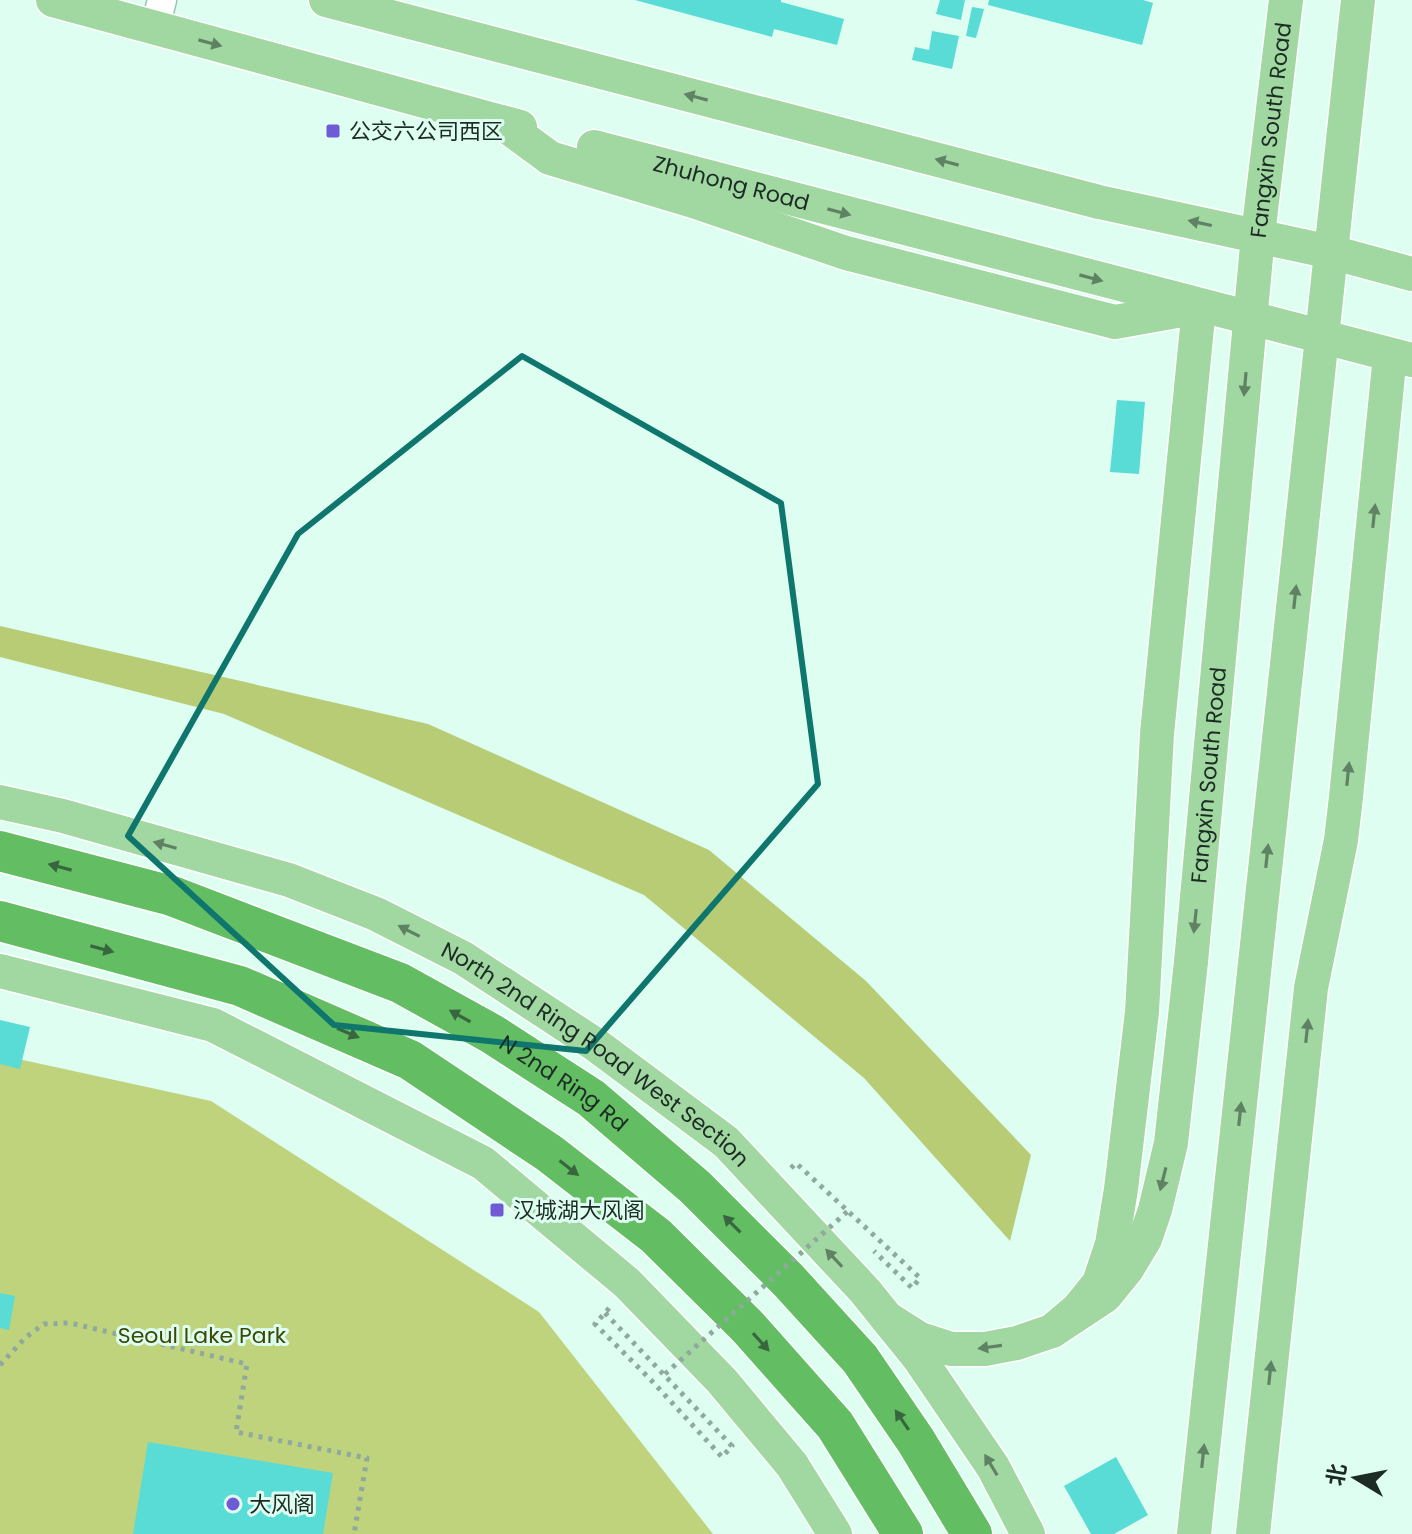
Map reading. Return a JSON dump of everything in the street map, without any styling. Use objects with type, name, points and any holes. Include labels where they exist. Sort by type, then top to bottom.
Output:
[{"type":"highway","name":"N 2nd Ring Rd","points":[[0,851],[172,896],[400,983],[492,1034],[591,1098],[695,1187],[789,1281],[860,1359],[916,1441],[972,1534]]},
{"type":"highway","points":[[0,921],[240,986],[410,1060],[549,1153],[656,1236],[747,1326],[835,1425],[903,1534]]},
{"type":"main road","name":"Zhuhong Road","points":[[53,0],[159,14],[501,122],[1323,338],[1405,364]]},
{"type":"main road","points":[[326,0],[1099,202],[1404,267]]},
{"type":"main road","name":"Fangxin South Road","points":[[887,1318],[920,1339],[951,1349],[985,1349],[1017,1343],[1052,1331],[1105,1296],[1127,1269],[1145,1239],[1155,1210],[1171,1143],[1202,858],[1258,235],[1286,0]]},
{"type":"main road","points":[[1194,1534],[1358,0]]},
{"type":"main road","points":[[1052,1331],[1078,1309],[1099,1283],[1112,1244],[1121,1189],[1142,1012],[1157,734],[1199,307]]},
{"type":"main road","points":[[1253,1534],[1311,988],[1331,895],[1344,811],[1405,364]]},
{"type":"main road","name":"North 2nd Ring Road West Section","points":[[0,802],[63,816],[289,880],[376,914],[463,958],[596,1045],[726,1142],[865,1291],[919,1358],[993,1467],[1028,1534]]},
{"type":"main road","points":[[0,971],[213,1025],[483,1163],[631,1287],[722,1381],[792,1465],[835,1534]]},
{"type":"path","points":[[796,1163],[920,1278],[912,1288],[868,1245]]},
{"type":"path","points":[[665,1374],[848,1211]]},
{"type":"path","points":[[605,1313],[732,1446],[722,1457],[595,1324],[605,1313],[631,1287]]},
{"type":"path","points":[[0,1365],[26,1337],[44,1324],[70,1323],[247,1364],[236,1432],[367,1458],[354,1534]]},
{"type":"highlighted area","points":[[522,356],[781,503],[818,784],[586,1051],[334,1025],[128,836],[298,534]]},
{"type":"green space","points":[[0,626],[428,724],[709,850],[866,981],[1031,1155],[1010,1241],[864,1078],[644,895],[224,714],[0,657]]},
{"type":"green space","name":"Seoul Lake Park","points":[[0,1055],[211,1101],[539,1312],[713,1534],[0,1534]]},
{"type":"building","points":[[635,0],[781,0],[844,19],[837,45],[774,29],[772,37]]},
{"type":"building","points":[[940,0],[965,0],[961,20],[936,14]]},
{"type":"building","points":[[989,0],[1143,0],[1153,3],[1142,45],[988,5]]},
{"type":"building","points":[[972,7],[984,9],[976,38],[966,36]]},
{"type":"building","points":[[932,31],[959,36],[952,69],[912,60],[915,47],[929,50]]},
{"type":"building","points":[[1117,400],[1145,402],[1139,474],[1110,472]]},
{"type":"building","points":[[0,1020],[30,1027],[20,1069],[0,1064]]},
{"type":"building","points":[[0,1293],[15,1296],[9,1330],[0,1328]]},
{"type":"building","name":"大风阁","points":[[148,1442],[333,1473],[323,1534],[133,1534]]},
{"type":"building","points":[[1116,1457],[1148,1515],[1114,1534],[1091,1534],[1064,1486]]},
{"type":"place","name":"公交六公司西区","points":[[333,131]]},
{"type":"place","name":"汉城湖大风阁","points":[[497,1210]]},
{"type":"place","name":"大风阁","points":[[233,1504]]}]
